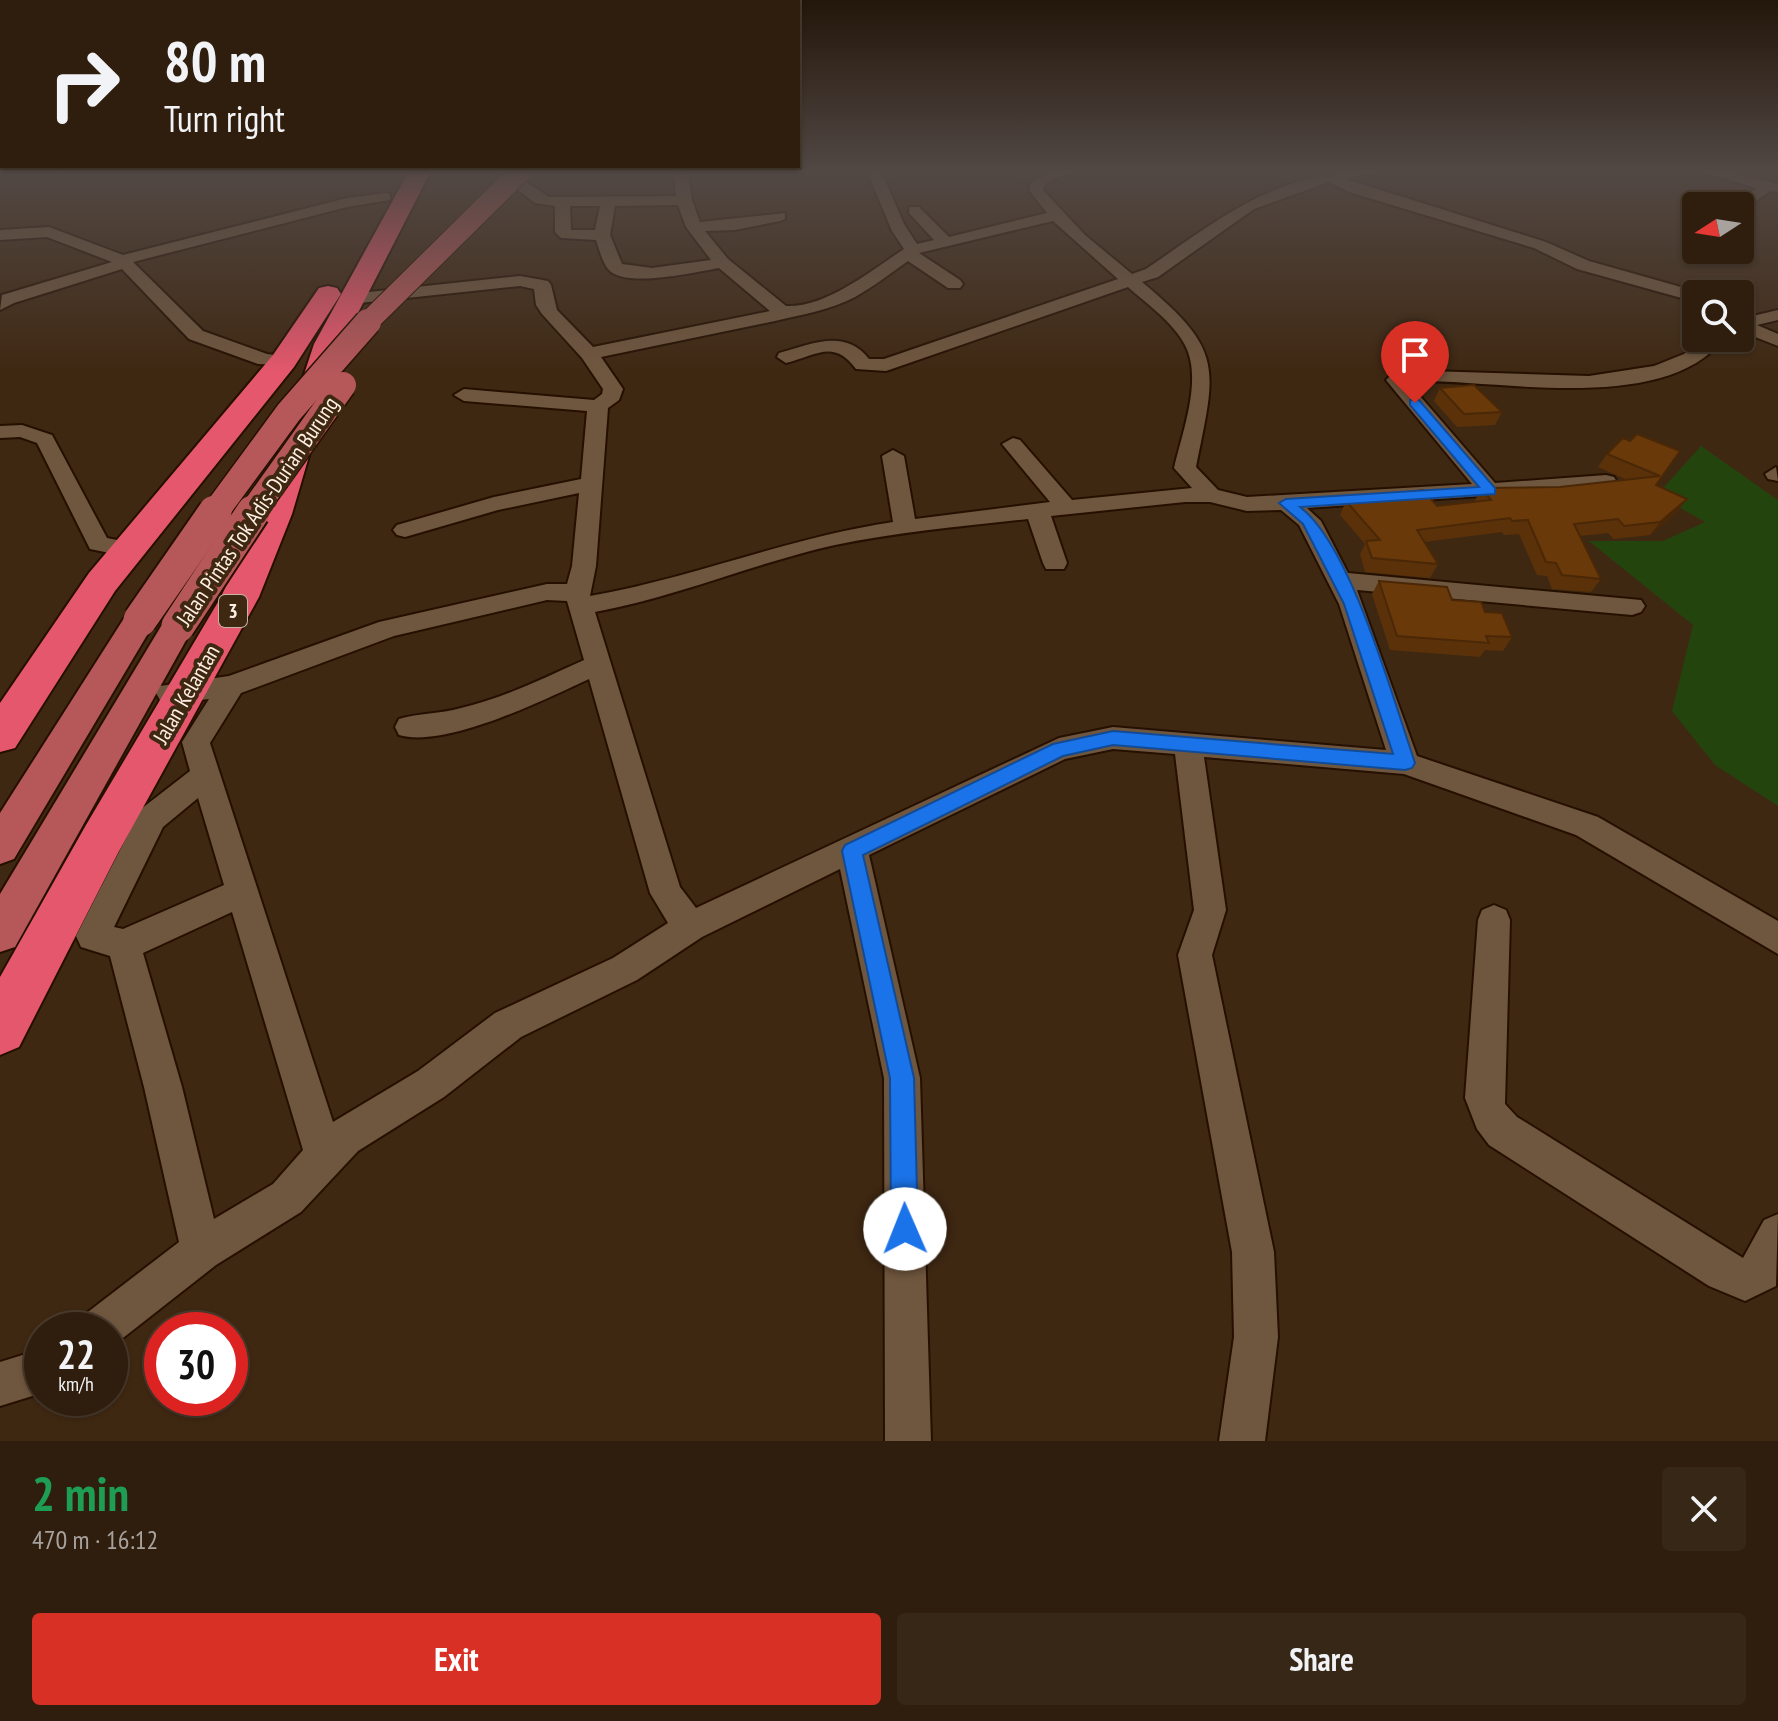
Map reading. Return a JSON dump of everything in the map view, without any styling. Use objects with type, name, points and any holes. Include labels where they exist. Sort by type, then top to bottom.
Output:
[{"type":"highway","points":[[0,736],[78,615],[303,336],[361,238]]},
{"type":"highway","name":"Jalan Kelantan","points":[[179,692],[240,597],[275,514],[328,344],[383,238]]},
{"type":"highway","points":[[0,746],[99,610],[122,595],[149,584],[184,582],[197,586],[205,593],[209,603],[179,692],[0,1029]]},
{"type":"main road","name":"Jalan Pintas Tok Adis-Durian Burung","points":[[0,847],[140,620],[232,489],[311,386],[389,300],[452,238]]},
{"type":"main road","name":"Jalan Pintas Tok Adis-Durian Burung","points":[[0,933],[178,626],[271,484],[339,390],[415,303],[478,238]]},
{"type":"street","points":[[65,238],[124,262],[196,335],[265,360],[284,361]]},
{"type":"street","points":[[3,300],[124,262],[214,238]]},
{"type":"street","points":[[603,238],[615,267],[623,272],[652,273],[722,263]]},
{"type":"street","points":[[703,238],[722,263],[781,311],[797,312],[848,294],[910,251],[961,238]]},
{"type":"street","points":[[903,238],[910,251],[954,284]]},
{"type":"street","points":[[941,238],[945,242]]},
{"type":"street","points":[[1081,238],[1185,331],[1200,358],[1196,413],[1185,468],[1210,495]]},
{"type":"street","points":[[786,357],[834,344],[852,350],[863,365],[886,365],[1152,273],[1202,238]]},
{"type":"street","points":[[1518,238],[1583,265],[1682,293]]},
{"type":"street","points":[[350,299],[520,281],[537,282],[544,288],[545,305],[551,314],[589,354],[613,389],[612,396],[598,406],[464,395]]},
{"type":"street","points":[[589,354],[775,316],[781,311]]},
{"type":"street","points":[[1754,330],[1778,340]]},
{"type":"street","points":[[1490,491],[1396,380],[1403,374],[1575,383],[1627,379],[1668,368],[1700,352]]},
{"type":"street","points":[[598,406],[579,600],[666,893],[690,927]]},
{"type":"street","points":[[0,432],[22,431],[45,439],[98,544],[129,549]]},
{"type":"street","points":[[1013,444],[1067,509]]},
{"type":"street","points":[[893,456],[905,527]]},
{"type":"street","points":[[179,692],[231,686],[388,628],[547,592],[579,600],[648,594],[704,574],[834,538],[905,527],[1210,495],[1247,504],[1286,503],[1606,482]]},
{"type":"street","points":[[405,530],[494,504],[591,484]]},
{"type":"street","points":[[1286,503],[1309,521],[1352,604],[1405,763]]},
{"type":"street","points":[[1038,513],[1055,563]]},
{"type":"street","points":[[1339,580],[1632,606]]},
{"type":"street","points":[[409,727],[442,725],[501,707],[598,664]]},
{"type":"street","points":[[231,686],[196,742],[324,1155]]},
{"type":"street","points":[[122,1312],[201,1250],[287,1198],[344,1137],[431,1084],[508,1025],[625,969],[690,927],[1059,749],[1113,738],[1405,763],[1587,826],[1778,939]]},
{"type":"street","points":[[1188,743],[1210,910],[1195,955],[1253,1252],[1256,1337],[1242,1441]]},
{"type":"street","points":[[206,775],[152,818],[93,936],[124,945],[244,891]]},
{"type":"street","points":[[852,851],[902,1078],[908,1441]]},
{"type":"street","points":[[1494,920],[1484,1098],[1490,1116],[1503,1131],[1724,1271],[1745,1280],[1761,1271],[1778,1234]]},
{"type":"street","points":[[124,945],[163,1087],[201,1250]]},
{"type":"street","points":[[0,1384],[24,1377]]},
{"type":"green space","points":[[1701,446],[1778,500],[1778,806],[1715,765],[1672,711],[1693,625],[1589,541],[1663,541],[1705,522],[1657,495]]},
{"type":"building","points":[[1474,385],[1502,412],[1464,414],[1440,388]]},
{"type":"building","points":[[1637,434],[1680,451],[1656,485],[1687,499],[1660,522],[1624,526],[1618,519],[1574,524],[1601,579],[1562,575],[1556,563],[1546,562],[1528,520],[1512,521],[1510,518],[1417,530],[1438,564],[1372,558],[1366,541],[1380,540],[1346,501],[1423,490],[1437,506],[1491,500],[1482,488],[1560,487],[1660,476],[1607,454],[1623,438],[1630,441]]},
{"type":"building","points":[[1379,581],[1447,587],[1452,600],[1481,602],[1485,612],[1502,613],[1512,637],[1486,636],[1489,643],[1397,636]]},
{"type":"route","points":[[905,1229],[902,1078],[852,851],[1059,749],[1113,738],[1405,763],[1352,604],[1309,521],[1286,503],[1490,491],[1415,403]]}]
